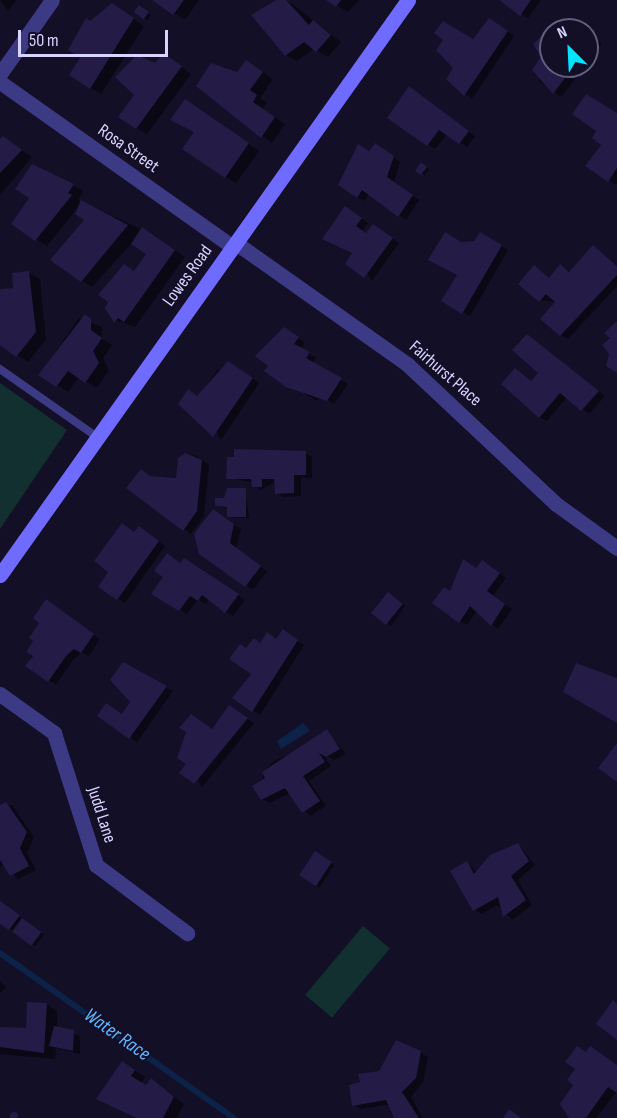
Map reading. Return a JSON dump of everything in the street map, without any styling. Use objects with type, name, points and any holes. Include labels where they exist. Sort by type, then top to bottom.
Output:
[{"type":"main road","name":"Lowes Road","points":[[0,575],[408,0]]},
{"type":"street","points":[[0,74],[52,0]]},
{"type":"street","name":"Rosa Street","points":[[0,82],[235,245]]},
{"type":"street","name":"Fairhurst Place","points":[[235,245],[408,365],[556,504],[617,548]]},
{"type":"street","name":"Judd Lane","points":[[0,694],[54,733],[96,865],[187,933]]},
{"type":"lane","points":[[0,369],[97,437]]},
{"type":"green space","points":[[0,383],[67,430],[0,529]]},
{"type":"green space","points":[[363,926],[390,948],[332,1017],[305,995]]},
{"type":"water","points":[[303,723],[310,731],[281,749],[277,741]]},
{"type":"building","points":[[152,0],[184,0],[173,15]]},
{"type":"building","points":[[276,0],[286,0],[309,25],[313,20],[331,35],[316,52],[304,42],[285,56],[251,15]]},
{"type":"building","points":[[326,0],[341,0],[336,7]]},
{"type":"building","points":[[499,0],[531,0],[520,16]]},
{"type":"building","points":[[112,3],[134,18],[90,89],[69,75],[80,58],[68,50],[86,18],[90,21]]},
{"type":"building","points":[[139,5],[149,12],[144,19],[134,12]]},
{"type":"building","points":[[489,18],[508,31],[464,96],[446,79],[453,68],[436,50],[443,40],[434,33],[443,21],[473,39]]},
{"type":"building","points":[[539,38],[539,54],[533,44]]},
{"type":"building","points":[[163,53],[182,66],[136,129],[118,117],[134,95],[115,77],[137,55],[155,63]]},
{"type":"building","points":[[246,60],[263,72],[250,90],[257,95],[253,102],[275,117],[261,138],[196,86],[211,63],[237,72]]},
{"type":"building","points":[[539,60],[539,78],[532,70]]},
{"type":"building","points":[[539,78],[565,78],[553,94]]},
{"type":"building","points":[[409,86],[469,131],[459,144],[439,130],[427,146],[387,118]]},
{"type":"building","points":[[586,94],[617,113],[617,168],[608,182],[585,166],[601,145],[592,138],[596,131],[572,114]]},
{"type":"building","points":[[185,99],[249,143],[225,178],[182,149],[194,132],[170,120]]},
{"type":"building","points":[[3,136],[22,150],[0,173],[0,139]]},
{"type":"building","points":[[375,143],[394,156],[387,177],[413,195],[398,217],[362,190],[357,198],[338,185],[358,144],[369,151]]},
{"type":"building","points":[[421,162],[427,167],[421,175],[415,171]]},
{"type":"building","points":[[32,164],[74,184],[68,193],[72,195],[35,241],[11,224],[29,198],[15,189]]},
{"type":"building","points":[[81,200],[128,225],[81,282],[50,260],[84,220],[75,214]]},
{"type":"building","points":[[345,206],[362,218],[356,226],[366,233],[373,224],[393,238],[364,278],[345,264],[352,253],[322,239]]},
{"type":"building","points":[[142,227],[175,250],[124,322],[118,318],[114,323],[105,308],[108,302],[98,295],[124,264],[134,271],[146,254],[131,244]]},
{"type":"building","points":[[445,232],[461,242],[474,241],[480,232],[502,245],[462,314],[441,301],[457,275],[428,260]]},
{"type":"building","points":[[593,245],[617,266],[617,275],[560,336],[540,319],[555,302],[546,294],[539,302],[518,284],[534,265],[549,278],[560,264],[569,272]]},
{"type":"building","points":[[29,271],[36,332],[16,357],[0,345],[0,289],[13,288],[12,273]]},
{"type":"building","points":[[85,314],[91,319],[91,330],[102,338],[93,351],[99,363],[85,383],[68,371],[56,387],[38,375]]},
{"type":"building","points":[[617,321],[617,373],[606,366],[609,354],[602,345],[610,338],[604,333]]},
{"type":"building","points":[[284,327],[299,337],[294,344],[310,352],[306,358],[342,378],[327,401],[286,387],[264,371],[268,366],[255,356]]},
{"type":"building","points":[[527,334],[599,391],[581,411],[560,393],[539,418],[501,384],[515,368],[531,381],[538,373],[512,350]]},
{"type":"building","points":[[228,361],[253,378],[213,437],[178,404],[188,389],[197,396]]},
{"type":"building","points":[[234,449],[306,451],[306,475],[294,475],[294,493],[275,494],[274,479],[262,479],[262,487],[252,487],[251,479],[226,479],[227,457],[234,457]]},
{"type":"building","points":[[185,453],[202,460],[197,511],[183,531],[126,488],[141,469],[150,476],[176,478],[178,458]]},
{"type":"building","points":[[227,488],[246,488],[246,517],[227,517],[227,507],[215,506],[215,498],[224,498]]},
{"type":"building","points":[[213,509],[234,524],[230,543],[261,566],[245,587],[199,554],[194,534]]},
{"type":"building","points":[[122,523],[134,532],[139,526],[159,541],[117,600],[98,587],[108,572],[94,561]]},
{"type":"building","points":[[167,553],[180,563],[184,558],[239,594],[225,613],[202,595],[198,601],[190,596],[179,611],[151,594],[163,577],[154,571]]},
{"type":"building","points":[[463,559],[476,568],[482,560],[500,573],[487,591],[505,604],[491,626],[470,606],[459,623],[432,603],[444,587],[450,591]]},
{"type":"building","points":[[388,592],[403,604],[386,625],[371,613]]},
{"type":"building","points":[[46,599],[94,634],[81,653],[74,649],[66,656],[48,682],[25,666],[33,656],[26,652],[33,641],[29,638],[39,623],[33,618]]},
{"type":"building","points":[[283,629],[298,640],[252,712],[232,698],[251,674],[229,659],[240,644],[246,648],[254,638],[260,643],[267,632],[276,639]]},
{"type":"building","points":[[123,662],[167,686],[129,739],[97,716],[106,703],[122,714],[130,702],[110,680]]},
{"type":"building","points":[[576,663],[617,678],[617,723],[563,692]]},
{"type":"building","points":[[229,705],[248,718],[194,784],[179,773],[186,764],[177,758],[186,732],[179,728],[191,714],[212,729]]},
{"type":"building","points":[[327,729],[340,749],[326,757],[319,753],[325,762],[303,776],[320,801],[302,813],[285,788],[261,800],[252,786],[265,778],[262,772]]},
{"type":"building","points":[[617,743],[617,782],[598,768]]},
{"type":"building","points":[[6,802],[27,832],[20,848],[29,866],[10,876],[0,860],[0,805]]},
{"type":"building","points":[[518,843],[529,861],[511,876],[526,900],[503,917],[498,897],[473,911],[450,871],[467,861],[474,874],[490,855]]},
{"type":"building","points":[[315,851],[332,862],[316,886],[299,875]]},
{"type":"building","points":[[0,901],[20,915],[9,930],[0,924]]},
{"type":"building","points":[[22,918],[41,932],[31,946],[12,932]]},
{"type":"building","points":[[613,1000],[617,1004],[617,1040],[596,1024]]},
{"type":"building","points":[[27,1002],[47,1003],[44,1053],[0,1047],[0,1027],[26,1028]]},
{"type":"building","points":[[54,1026],[74,1030],[73,1051],[49,1046]]},
{"type":"building","points":[[396,1040],[421,1051],[416,1078],[402,1092],[419,1118],[394,1118],[386,1100],[352,1106],[349,1085],[360,1082],[358,1074],[379,1071]]},
{"type":"building","points":[[577,1046],[586,1052],[590,1046],[617,1065],[617,1093],[608,1087],[586,1118],[569,1118],[560,1104],[573,1085],[567,1080],[575,1069],[565,1062]]},
{"type":"building","points":[[122,1061],[135,1070],[131,1076],[146,1085],[151,1078],[174,1097],[163,1118],[136,1118],[96,1099]]},
{"type":"building","points":[[509,1109],[521,1118],[503,1118]]},
{"type":"building","points":[[14,1112],[18,1116],[14,1120],[10,1116]]},
{"type":"waterway","name":"Water Race","points":[[0,953],[234,1118]]}]
